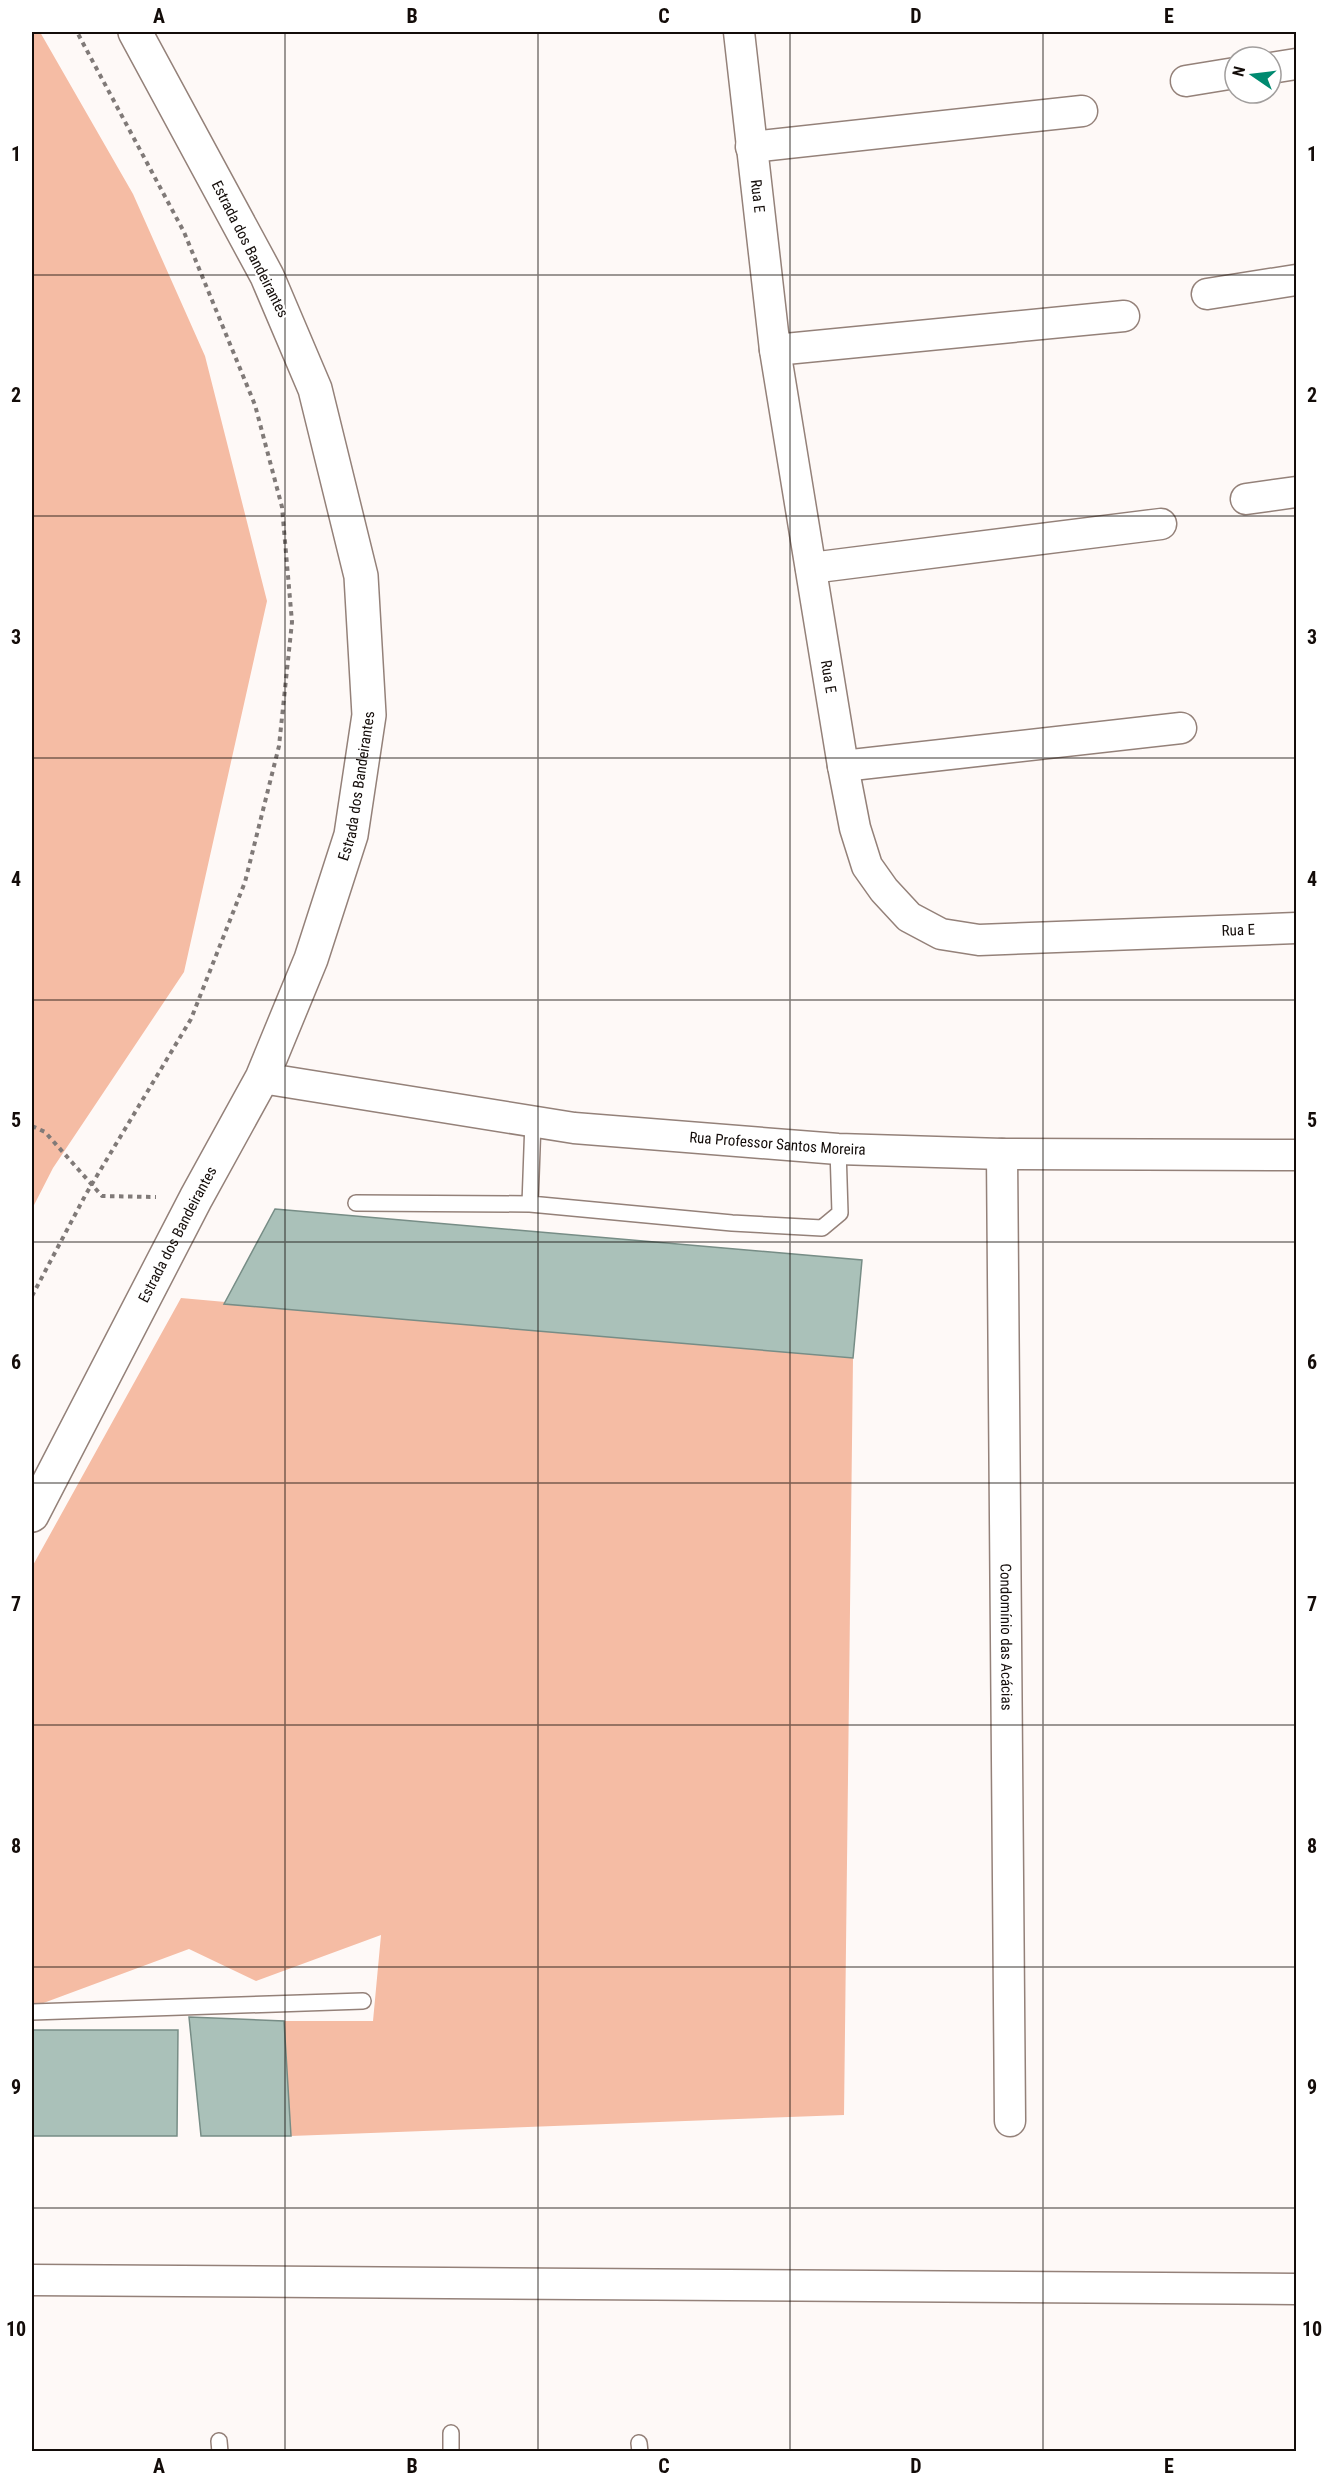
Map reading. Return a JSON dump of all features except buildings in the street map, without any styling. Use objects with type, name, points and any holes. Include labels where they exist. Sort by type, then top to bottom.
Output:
[{"type":"main road","name":"Estrada dos Bandeirantes","points":[[32,1515],[196,1198],[262,1078],[311,959],[351,835],[369,715],[361,576],[315,389],[267,276],[135,32]]},
{"type":"street","name":"Rua E","points":[[739,32],[776,350],[843,765],[867,866],[884,891],[909,917],[941,934],[979,940],[1296,928]]},
{"type":"street","points":[[1186,81],[1223,75]]},
{"type":"street","points":[[751,147],[1082,111]]},
{"type":"street","points":[[1207,294],[1296,280]]},
{"type":"street","points":[[776,350],[1125,316]]},
{"type":"street","points":[[1246,499],[1296,492]]},
{"type":"street","points":[[811,568],[1161,524]]},
{"type":"street","points":[[843,765],[1181,728]]},
{"type":"street","name":"Rua Professor Santos Moreira","points":[[262,1078],[574,1128],[838,1149],[1002,1154],[1296,1155]]},
{"type":"street","name":"Condomínio das Acácias","points":[[1002,1154],[1010,2121]]},
{"type":"street","points":[[32,2280],[1296,2289]]},
{"type":"lane","points":[[530,1204],[533,1121]]},
{"type":"lane","points":[[356,1203],[530,1204],[732,1223],[822,1228],[840,1213],[838,1149]]},
{"type":"lane","points":[[32,2012],[363,2001]]},
{"type":"lane","points":[[451,2433],[451,2451]]},
{"type":"path","points":[[32,1296],[86,1194],[191,1019],[246,882],[279,746],[292,622],[282,507],[255,405],[184,232],[77,32]]},
{"type":"path","points":[[32,1126],[45,1132],[102,1196],[196,1198]]},
{"type":"shaded area","points":[[32,32],[40,32],[133,194],[205,356],[267,601],[184,972],[53,1168],[32,1209]]},
{"type":"shaded area","points":[[181,1298],[853,1358],[844,2115],[291,2136],[284,2021],[373,2021],[381,1935],[256,1981],[189,1949],[38,2005],[32,2005],[32,1567]]}]
